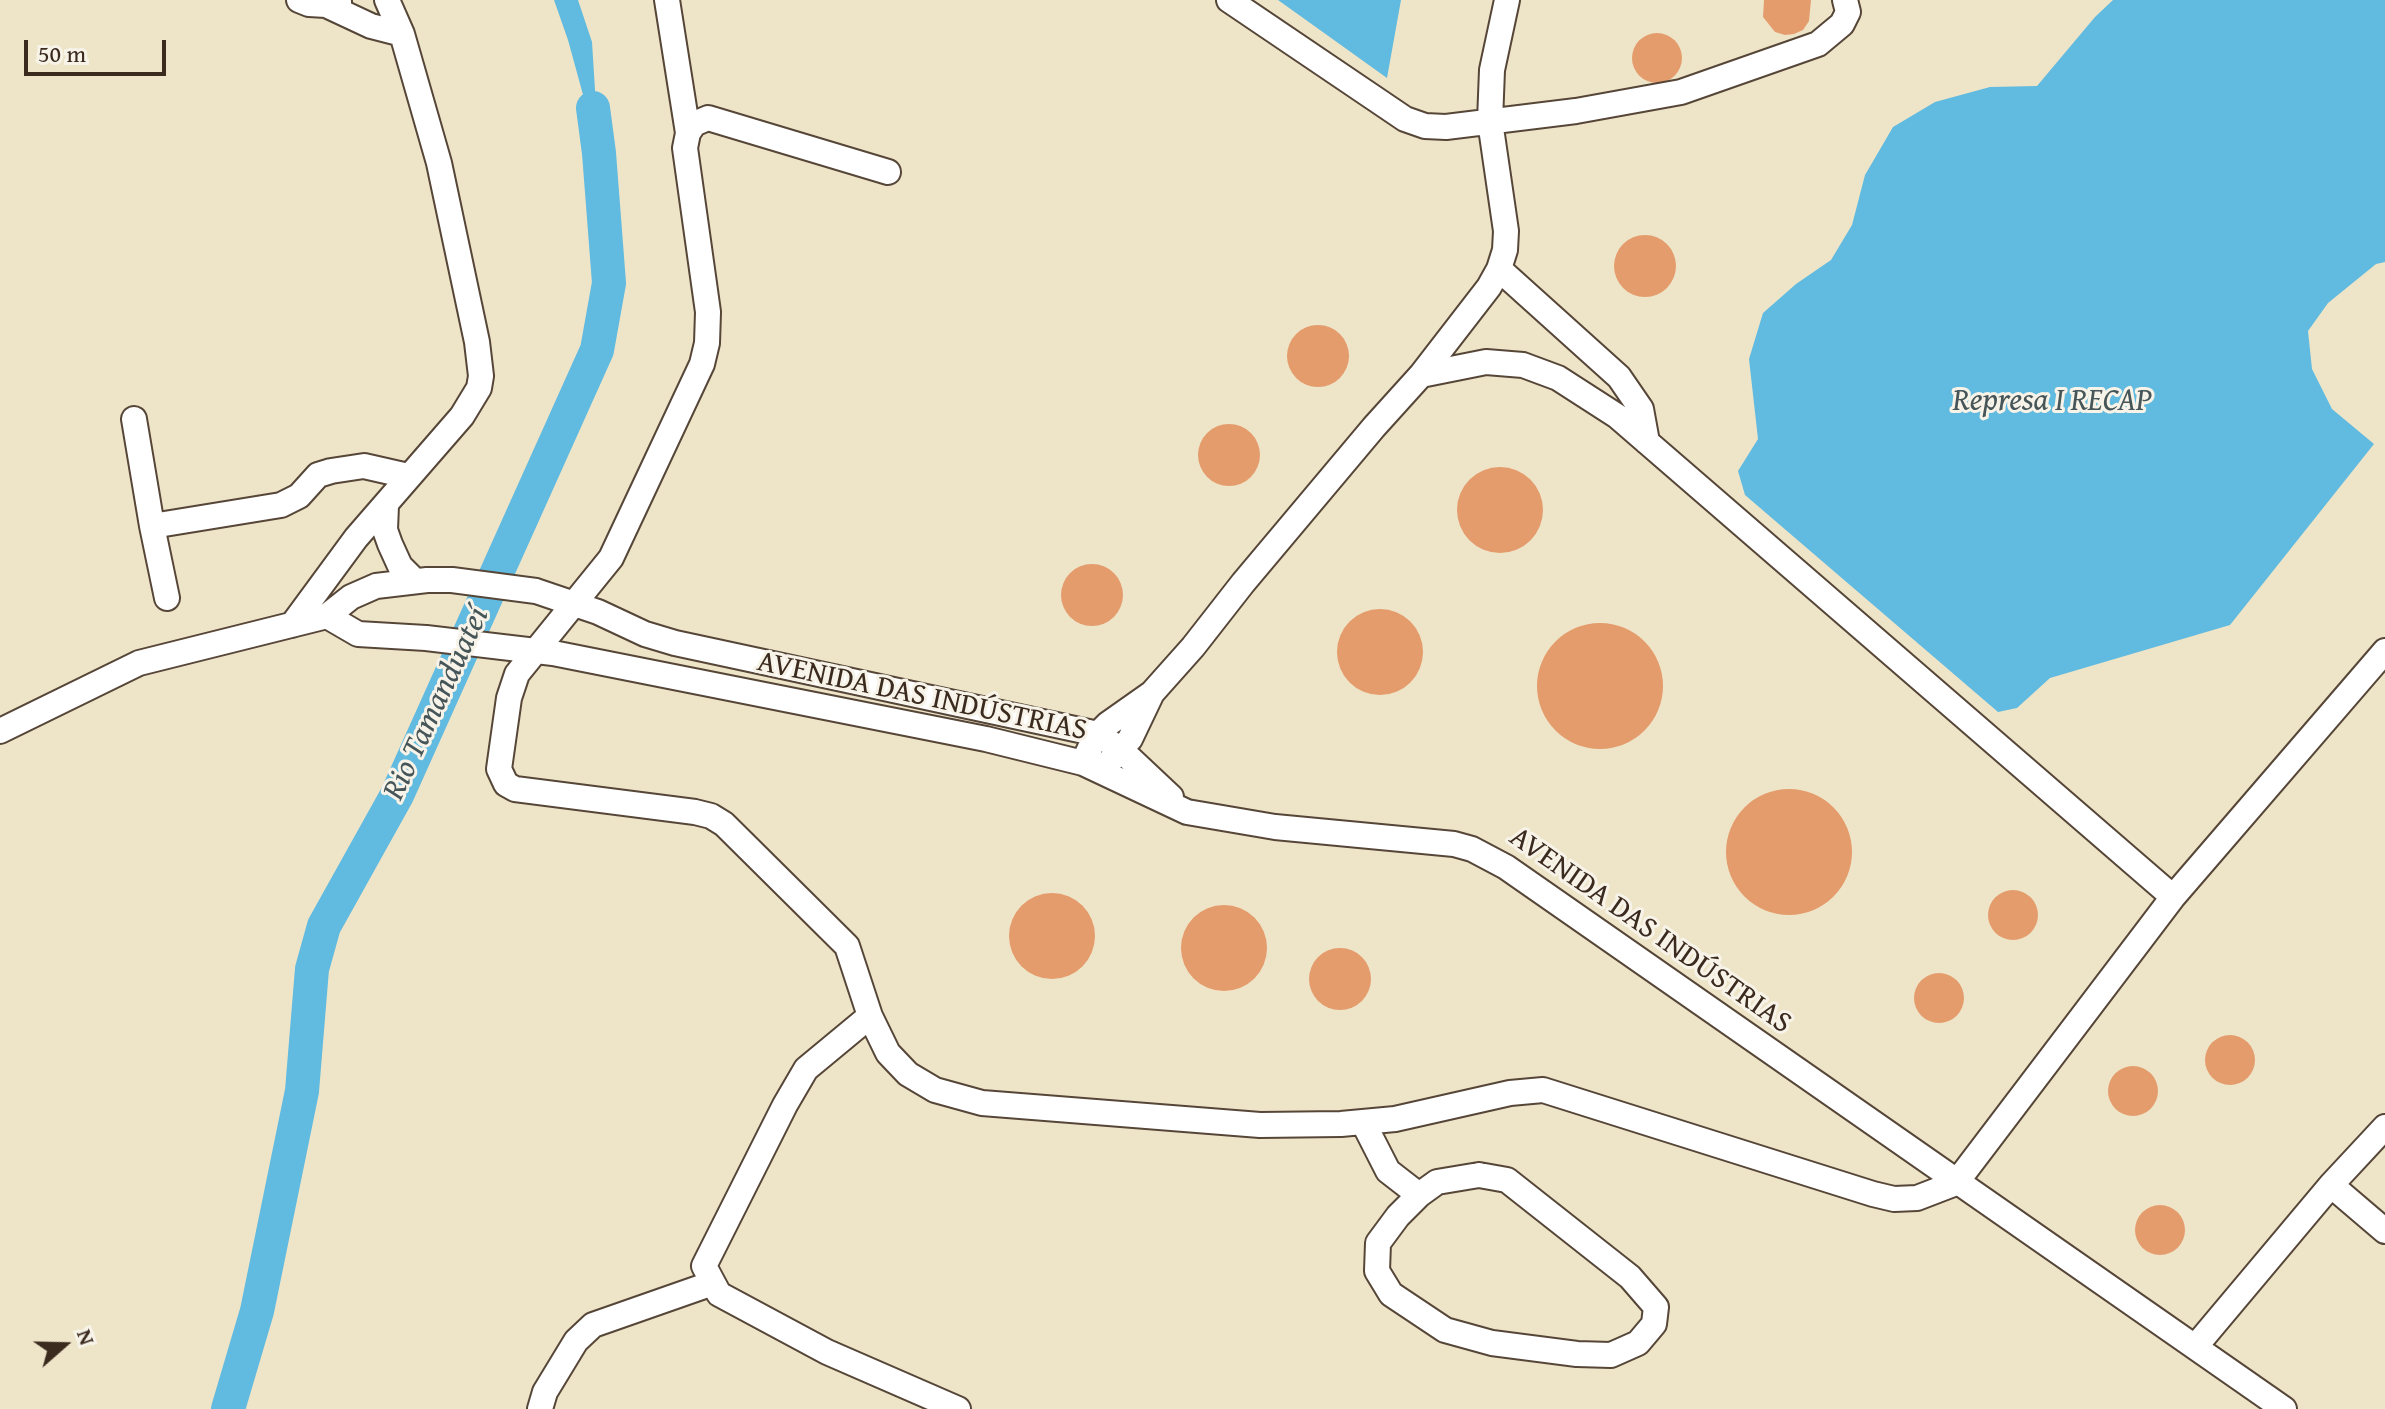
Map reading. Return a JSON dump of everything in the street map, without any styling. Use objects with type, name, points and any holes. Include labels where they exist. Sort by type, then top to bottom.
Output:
[{"type":"lane","points":[[299,0],[309,4],[334,3],[371,26],[402,34]]},
{"type":"lane","points":[[292,625],[356,538],[462,416],[475,395],[481,376],[477,342],[439,163],[402,34],[387,0]]},
{"type":"lane","points":[[667,0],[688,133],[685,148],[708,312],[707,343],[702,364],[611,558],[576,603],[533,650],[517,674],[509,698],[499,769],[506,784],[515,789],[695,812],[711,816],[724,824],[847,946],[870,1016],[888,1053],[908,1074],[935,1090],[982,1103],[1260,1125],[1395,1119],[1510,1093],[1543,1090],[1873,1194],[1894,1199],[1917,1198],[1956,1183],[2173,897],[2385,651]]},
{"type":"lane","points":[[1229,0],[1405,119],[1425,126],[1446,127],[1576,111],[1681,92],[1818,44],[1842,24],[1848,12],[1845,0]]},
{"type":"lane","points":[[1092,766],[1098,734],[1152,693],[1193,647],[1243,583],[1421,375],[1499,269],[1505,250],[1506,231],[1490,121],[1492,70],[1507,0]]},
{"type":"lane","points":[[688,133],[694,124],[708,118],[888,172]]},
{"type":"lane","points":[[1499,269],[1619,377],[1641,409],[1647,442]]},
{"type":"lane","points":[[1421,375],[1486,362],[1523,365],[1558,378],[1617,416],[2173,897]]},
{"type":"lane","points":[[134,419],[167,598]]},
{"type":"lane","points":[[152,526],[281,505],[299,496],[318,475],[331,471],[364,466],[408,476]]},
{"type":"lane","points":[[386,505],[385,530],[390,544],[400,566],[415,581]]},
{"type":"lane","name":"AVENIDA DAS INDÚSTRIAS","points":[[0,731],[139,663],[327,616],[351,597],[376,586],[452,580],[536,591],[576,603],[645,634],[675,643],[1098,734]]},
{"type":"lane","name":"AVENIDA DAS INDÚSTRIAS","points":[[327,616],[358,634],[533,650],[970,736],[1092,766],[1187,812],[1275,827],[1454,844],[1488,856],[2284,1409]]},
{"type":"lane","points":[[1092,766],[1121,750],[1133,734],[1152,693]]},
{"type":"lane","points":[[1098,734],[1121,750],[1187,812]]},
{"type":"lane","points":[[870,1016],[806,1069],[704,1266],[719,1294],[827,1352],[958,1409]]},
{"type":"lane","points":[[1363,1122],[1388,1171],[1419,1195]]},
{"type":"lane","points":[[2195,1347],[2331,1185],[2385,1127]]},
{"type":"lane","points":[[1479,1175],[1507,1180],[1548,1216],[1630,1277],[1656,1307],[1654,1324],[1638,1343],[1611,1355],[1577,1354],[1492,1343],[1445,1330],[1391,1294],[1377,1271],[1378,1243],[1419,1195],[1437,1182],[1479,1175]]},
{"type":"lane","points":[[2331,1185],[2385,1231]]},
{"type":"lane","points":[[540,1409],[545,1392],[576,1341],[593,1325],[713,1283]]},
{"type":"water","points":[[554,0],[578,0],[592,42],[599,153],[568,40]]},
{"type":"water","points":[[1278,0],[1401,0],[1387,78]]},
{"type":"water","name":"Represa I RECAP","points":[[2113,0],[2385,0],[2385,262],[2376,264],[2328,303],[2308,331],[2312,369],[2332,409],[2374,444],[2230,625],[2050,678],[2017,708],[1998,712],[1745,495],[1738,471],[1758,439],[1749,359],[1763,313],[1796,284],[1831,260],[1852,225],[1865,175],[1893,127],[1935,102],[1990,87],[2037,86]]},
{"type":"building","points":[[1764,0],[1811,0],[1809,21],[1803,30],[1794,34],[1775,32],[1763,17]]},
{"type":"building","points":[[1657,33],[1674,41],[1682,58],[1674,75],[1657,83],[1640,75],[1632,58],[1640,41]]},
{"type":"building","points":[[1639,235],[1651,235],[1667,244],[1674,254],[1674,278],[1667,288],[1651,297],[1639,297],[1619,283],[1614,272],[1614,260],[1628,240]]},
{"type":"building","points":[[1312,325],[1324,325],[1340,334],[1347,344],[1347,368],[1340,378],[1324,387],[1312,387],[1292,373],[1287,362],[1287,350],[1301,330]]},
{"type":"building","points":[[1223,424],[1235,424],[1251,433],[1258,443],[1258,467],[1251,477],[1235,486],[1223,486],[1203,472],[1198,461],[1198,449],[1212,429]]},
{"type":"building","points":[[1500,467],[1517,470],[1531,479],[1540,493],[1543,510],[1540,527],[1531,541],[1517,550],[1500,553],[1483,550],[1469,541],[1460,527],[1457,510],[1460,493],[1469,479],[1483,470]]},
{"type":"building","points":[[1086,564],[1098,564],[1114,573],[1121,583],[1121,607],[1114,617],[1098,626],[1086,626],[1066,612],[1061,601],[1061,589],[1075,569]]},
{"type":"building","points":[[1380,609],[1397,612],[1411,621],[1420,635],[1423,652],[1420,669],[1411,683],[1397,692],[1380,695],[1363,692],[1349,683],[1340,669],[1337,652],[1340,635],[1349,621],[1363,612]]},
{"type":"building","points":[[1600,623],[1624,628],[1645,641],[1658,662],[1663,686],[1658,710],[1645,731],[1624,744],[1600,749],[1576,744],[1555,731],[1542,710],[1537,686],[1542,662],[1555,641],[1576,628]]},
{"type":"building","points":[[1789,789],[1813,794],[1834,807],[1847,828],[1852,852],[1847,876],[1834,897],[1813,910],[1789,915],[1765,910],[1744,897],[1731,876],[1726,852],[1731,828],[1744,807],[1765,794]]},
{"type":"building","points":[[2013,890],[2030,898],[2038,915],[2030,932],[2013,940],[1996,932],[1988,915],[1996,898]]},
{"type":"building","points":[[1052,893],[1069,896],[1083,905],[1092,919],[1095,936],[1092,953],[1083,967],[1069,976],[1052,979],[1035,976],[1021,967],[1012,953],[1009,936],[1012,919],[1021,905],[1035,896]]},
{"type":"building","points":[[1224,905],[1241,908],[1255,917],[1264,931],[1267,948],[1264,965],[1255,979],[1241,988],[1224,991],[1207,988],[1193,979],[1184,965],[1181,948],[1184,931],[1193,917],[1207,908]]},
{"type":"building","points":[[1334,948],[1346,948],[1362,957],[1369,967],[1369,991],[1362,1001],[1346,1010],[1334,1010],[1314,996],[1309,985],[1309,973],[1323,953]]},
{"type":"building","points":[[1939,973],[1956,981],[1964,998],[1956,1015],[1939,1023],[1922,1015],[1914,998],[1922,981]]},
{"type":"building","points":[[2230,1035],[2247,1043],[2255,1060],[2247,1077],[2230,1085],[2213,1077],[2205,1060],[2213,1043]]},
{"type":"building","points":[[2133,1066],[2150,1074],[2158,1091],[2150,1108],[2133,1116],[2116,1108],[2108,1091],[2116,1074]]},
{"type":"building","points":[[2160,1205],[2177,1213],[2185,1230],[2177,1247],[2160,1255],[2143,1247],[2135,1230],[2143,1213]]},
{"type":"waterway","name":"Rio Tamanduateí","points":[[228,1409],[257,1311],[302,1091],[312,969],[324,926],[397,795],[597,350],[609,283],[593,108]]}]
